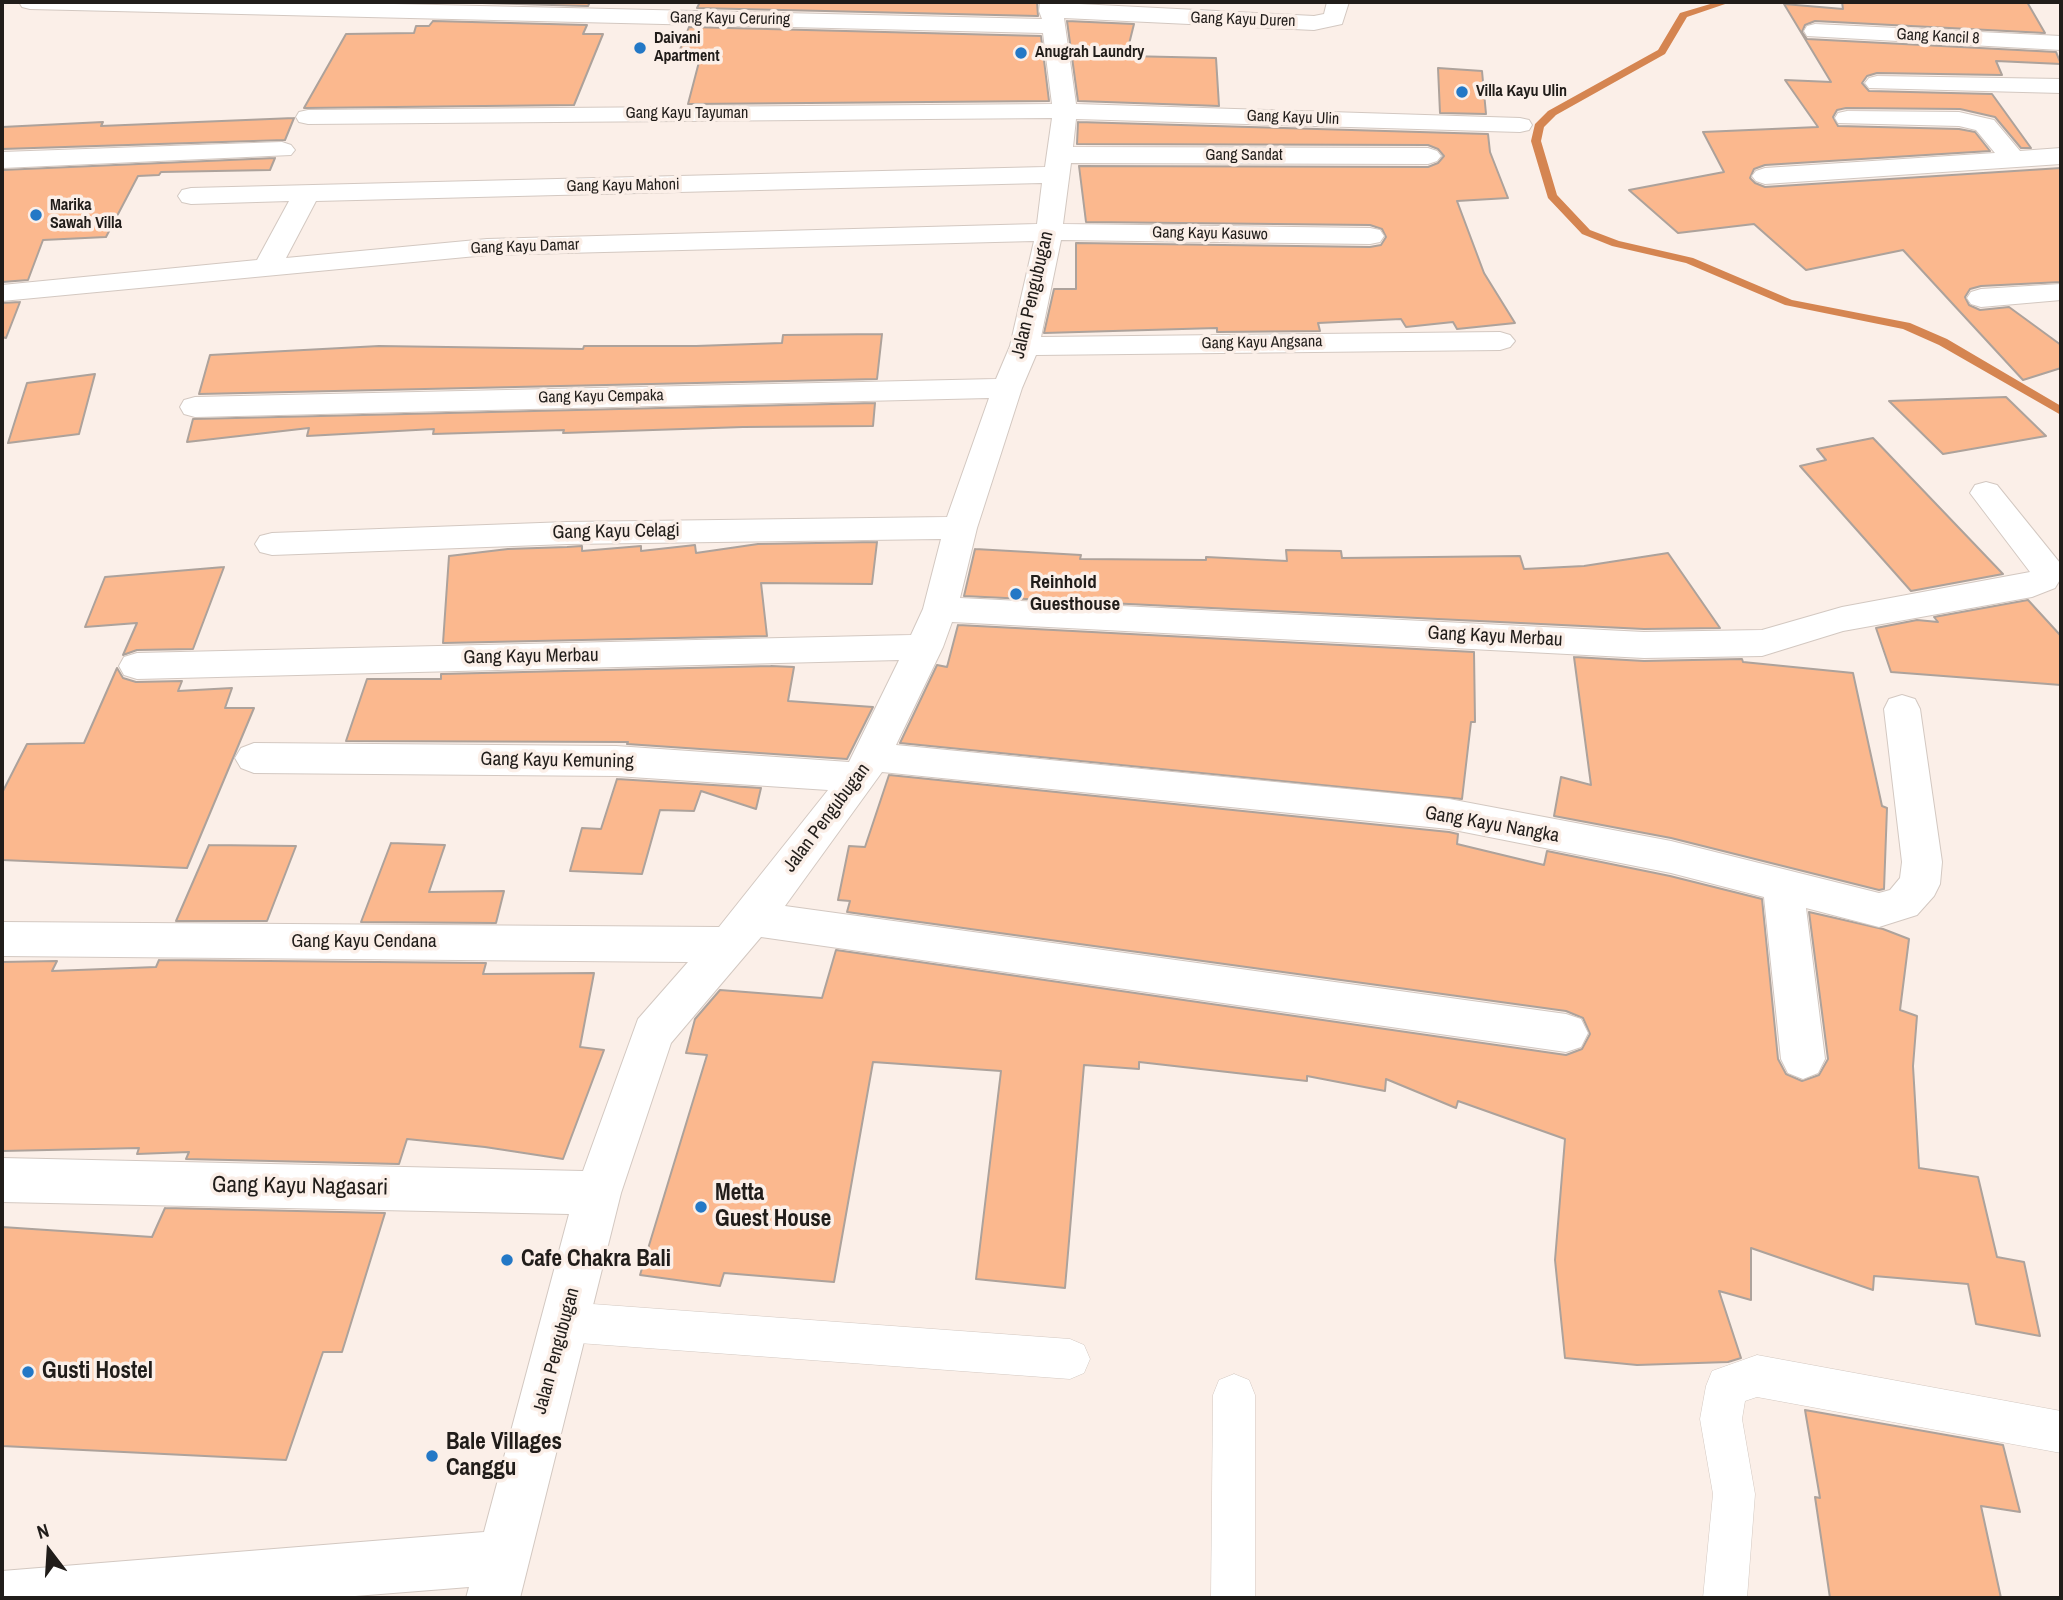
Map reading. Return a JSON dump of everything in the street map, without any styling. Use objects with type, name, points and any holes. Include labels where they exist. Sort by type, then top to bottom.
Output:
[{"type":"street","name":"Gang Kayu Ceruring","points":[[30,2],[1051,13]]},
{"type":"street","name":"Gang Kayu Duren","points":[[1051,13],[1314,23],[1334,19],[1338,2]]},
{"type":"street","name":"Jalan Pengubugan","points":[[498,1578],[598,1193],[653,1033],[739,932],[866,767],[925,647],[940,609],[960,528],[1007,388],[1025,346],[1049,232],[1065,111],[1051,13]]},
{"type":"street","name":"Gang Kancil 8","points":[[1815,31],[2061,43]]},
{"type":"street","points":[[1877,83],[2061,86]]},
{"type":"street","name":"Gang Kayu Tayuman","points":[[308,117],[1065,111]]},
{"type":"street","name":"Gang Kayu Ulin","points":[[1065,111],[1520,125]]},
{"type":"street","points":[[1847,118],[1959,119],[1986,125],[2013,159]]},
{"type":"street","points":[[2,160],[282,150]]},
{"type":"street","name":"Gang Sandat","points":[[1057,165],[1428,156]]},
{"type":"street","points":[[1765,176],[2061,156]]},
{"type":"street","name":"Gang Kayu Mahoni","points":[[191,196],[306,195],[1057,165]]},
{"type":"street","points":[[267,268],[306,195]]},
{"type":"street","name":"Gang Kayu Kasuwo","points":[[1049,232],[1370,236]]},
{"type":"street","name":"Gang Kayu Damar","points":[[2,293],[487,247],[1049,232]]},
{"type":"street","points":[[1980,298],[2061,292]]},
{"type":"street","name":"Gang Kayu Angsana","points":[[1025,346],[1500,341]]},
{"type":"street","name":"Gang Kayu Cempaka","points":[[195,407],[1007,388]]},
{"type":"street","name":"Gang Kayu Merbau","points":[[940,609],[1644,645],[1762,643],[1842,620],[2032,585],[2043,580],[2048,571],[1986,493]]},
{"type":"street","name":"Gang Kayu Celagi","points":[[272,544],[567,533],[960,528]]},
{"type":"street","name":"Gang Kayu Merbau","points":[[136,666],[925,647]]},
{"type":"street","name":"Gang Kayu Nangka","points":[[866,767],[1449,814],[1671,857],[1879,910],[1903,903],[1920,884],[1922,862],[1902,709]]},
{"type":"street","name":"Gang Kayu Kemuning","points":[[254,758],[617,761],[866,767]]},
{"type":"street","points":[[1783,887],[1803,1059]]},
{"type":"street","name":"Gang Kayu Cendana","points":[[2,939],[739,932],[1566,1033]]},
{"type":"street","name":"Gang Kayu Nagasari","points":[[2,1180],[598,1193]]},
{"type":"street","points":[[2,1598],[498,1578]]},
{"type":"lane","points":[[565,1322],[1070,1359]]},
{"type":"lane","points":[[1725,1598],[1734,1494],[1721,1419],[1727,1386],[1757,1376],[2061,1432]]},
{"type":"lane","points":[[1233,1598],[1234,1395]]},
{"type":"building","points":[[447,2],[590,2],[588,6]]},
{"type":"building","points":[[700,2],[1037,2],[1038,16],[697,8]]},
{"type":"building","points":[[1842,2],[2027,2],[2045,33],[1815,21],[1805,25],[1802,32],[1807,39],[2056,52],[2061,64],[1996,61],[2002,75],[1877,73],[1867,76],[1862,83],[1869,91],[1992,94],[2031,148],[2021,148],[1995,117],[1960,109],[1846,108],[1837,110],[1833,117],[1838,126],[1959,129],[1975,132],[1990,151],[1765,165],[1754,169],[1750,178],[1765,187],[2061,168],[2061,282],[1981,286],[1970,289],[1965,297],[1969,305],[1980,310],[2009,307],[2061,345],[2061,368],[2023,380],[1903,250],[1806,270],[1754,224],[1678,233],[1629,190],[1724,172],[1703,132],[1818,127],[1785,80],[1831,82],[1784,4],[1843,9]]},
{"type":"building","points":[[433,21],[587,25],[583,34],[603,34],[574,105],[304,108],[346,34],[414,33],[416,26],[429,26]]},
{"type":"building","points":[[1067,21],[1134,24],[1126,56],[1216,58],[1219,106],[1078,101]]},
{"type":"building","points":[[689,27],[1041,36],[1049,101],[688,104],[699,62],[675,62]]},
{"type":"building","name":"Villa Kayu Ulin","points":[[1438,68],[1482,71],[1486,114],[1440,113]]},
{"type":"building","points":[[294,118],[285,140],[2,149],[2,127]]},
{"type":"building","points":[[1078,122],[1488,134],[1490,152],[1508,198],[1457,201],[1484,273],[1515,323],[1457,329],[1453,322],[1406,327],[1401,319],[1318,323],[1320,331],[1217,332],[1217,328],[1044,333],[1054,289],[1076,289],[1076,243],[1370,247],[1381,245],[1386,237],[1382,229],[1370,225],[1086,222],[1079,166],[1428,167],[1438,163],[1444,156],[1438,149],[1428,145],[1077,144]]},
{"type":"building","points":[[275,158],[270,170],[161,172],[159,175],[138,176],[106,237],[43,240],[28,280],[2,282],[2,170]]},
{"type":"building","points":[[20,302],[6,338],[2,337],[2,303]]},
{"type":"building","points":[[882,334],[877,379],[199,394],[210,355],[379,346],[583,349],[584,346],[696,346],[782,343],[783,335]]},
{"type":"building","points":[[95,374],[79,434],[8,443],[27,383]]},
{"type":"building","points":[[2006,397],[2046,436],[1943,454],[1889,401]]},
{"type":"building","points":[[875,403],[873,426],[433,434],[434,429],[307,436],[309,428],[187,442],[193,419]]},
{"type":"building","points":[[1873,438],[2003,574],[1911,591],[1800,466],[1826,460],[1817,449]]},
{"type":"building","points":[[877,542],[872,584],[761,583],[767,636],[443,643],[449,556],[508,549],[582,546],[582,551],[641,546],[641,551],[695,545],[696,553],[758,544]]},
{"type":"building","points":[[975,549],[1081,555],[1080,559],[1206,560],[1206,557],[1287,561],[1286,550],[1341,551],[1342,558],[1520,556],[1524,569],[1584,566],[1668,553],[1720,628],[1644,629],[964,596]]},
{"type":"building","points":[[224,567],[193,649],[137,650],[123,655],[137,623],[85,627],[105,577]]},
{"type":"building","points":[[2028,600],[2061,636],[2061,685],[1891,672],[1876,628],[1917,620],[1938,622],[1934,617]]},
{"type":"building","points":[[958,625],[1474,652],[1475,722],[1471,722],[1462,799],[900,743],[937,665],[947,667]]},
{"type":"building","points":[[1574,657],[1644,661],[1742,659],[1743,662],[1853,673],[1882,806],[1887,808],[1884,889],[1879,890],[1671,838],[1554,816],[1561,777],[1591,785]]},
{"type":"building","points":[[794,667],[788,701],[873,707],[847,759],[627,744],[628,742],[346,741],[367,679],[441,679],[441,674]]},
{"type":"building","points":[[117,668],[123,678],[136,682],[182,681],[178,691],[232,688],[225,708],[254,708],[187,868],[2,860],[2,793],[27,744],[84,743]]},
{"type":"building","points":[[889,775],[1449,832],[1458,834],[1457,844],[1544,865],[1547,851],[1670,876],[1762,899],[1778,1059],[1786,1074],[1802,1081],[1819,1075],[1828,1059],[1809,912],[1883,929],[1909,939],[1900,1010],[1917,1016],[1913,1066],[1919,1168],[1978,1177],[1997,1257],[2024,1262],[2040,1336],[1976,1324],[1968,1284],[1874,1276],[1873,1290],[1751,1248],[1751,1300],[1719,1291],[1741,1358],[1728,1362],[1637,1365],[1565,1358],[1555,1260],[1565,1139],[1458,1101],[1456,1108],[1386,1079],[1385,1091],[1307,1076],[1307,1081],[1139,1062],[1139,1069],[1084,1065],[1065,1288],[976,1279],[1001,1071],[873,1062],[834,1282],[724,1273],[720,1286],[640,1275],[707,1055],[686,1053],[695,1019],[720,990],[822,998],[836,950],[1566,1055],[1582,1049],[1590,1034],[1583,1018],[1566,1011],[847,912],[850,901],[838,900],[849,846],[865,847]]},
{"type":"building","points":[[617,779],[761,788],[756,809],[701,791],[694,811],[660,810],[642,874],[570,871],[582,828],[601,829]]},
{"type":"building","points":[[391,843],[445,845],[429,892],[504,891],[496,923],[361,922]]},
{"type":"building","points":[[209,845],[296,846],[267,921],[176,921]]},
{"type":"building","points":[[159,960],[486,963],[483,974],[594,973],[580,1047],[604,1050],[563,1159],[407,1139],[399,1164],[186,1159],[189,1152],[137,1154],[139,1148],[2,1151],[2,962],[57,961],[52,971],[156,967]]},
{"type":"building","points":[[165,1208],[385,1213],[342,1352],[323,1352],[286,1460],[2,1446],[2,1227],[152,1237]]},
{"type":"building","points":[[1805,1410],[2003,1445],[2020,1512],[1981,1506],[2001,1598],[1830,1598],[1815,1497],[1820,1498]]},
{"type":"waterway","points":[[1726,2],[1683,15],[1662,52],[1552,113],[1539,126],[1536,141],[1552,196],[1586,232],[1616,244],[1689,260],[1789,303],[1906,326],[1943,342],[2061,411]]},
{"type":"place","name":"Daivani Apartment","points":[[640,48]]},
{"type":"place","name":"Anugrah Laundry","points":[[1021,53]]},
{"type":"place","name":"Villa Kayu Ulin","points":[[1462,92]]},
{"type":"place","name":"Marika Sawah Villa","points":[[36,215]]},
{"type":"place","name":"Reinhold Guesthouse","points":[[1016,594]]},
{"type":"place","name":"Metta Guest House","points":[[701,1207]]},
{"type":"place","name":"Cafe Chakra Bali","points":[[507,1260]]},
{"type":"place","name":"Gusti Hostel","points":[[28,1372]]},
{"type":"place","name":"Bale Villages Canggu","points":[[432,1456]]}]
